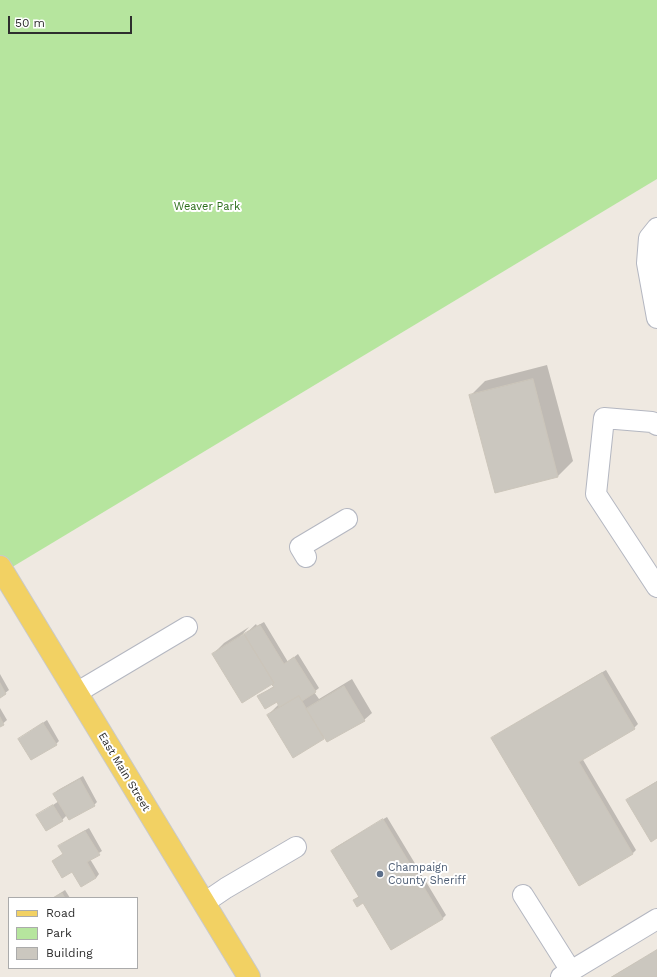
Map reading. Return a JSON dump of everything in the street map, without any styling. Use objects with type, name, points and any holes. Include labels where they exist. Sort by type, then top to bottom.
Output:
[{"type":"main road","name":"East Main Street","points":[[0,567],[248,977]]},
{"type":"street","points":[[657,228],[649,238],[647,263],[657,318]]},
{"type":"street","points":[[657,425],[652,422],[604,418],[596,494],[657,586]]},
{"type":"street","points":[[306,557],[300,547],[347,519]]},
{"type":"street","points":[[76,693],[187,627]]},
{"type":"street","points":[[204,903],[226,888],[296,847]]},
{"type":"street","points":[[523,895],[566,974],[657,919]]},
{"type":"green space","name":"Weaver Park","points":[[0,0],[657,0],[657,179],[4,572],[0,565]]},
{"type":"building","points":[[533,379],[558,477],[495,493],[469,395]]},
{"type":"building","points":[[260,625],[284,664],[294,657],[316,692],[302,701],[299,696],[279,707],[277,702],[265,709],[257,696],[274,687],[272,685],[274,683],[244,634]]},
{"type":"building","points":[[244,634],[274,683],[242,703],[212,654]]},
{"type":"building","points":[[602,673],[635,729],[579,762],[633,854],[579,886],[491,738]]},
{"type":"building","points":[[0,683],[6,694],[0,698]]},
{"type":"building","points":[[344,686],[365,721],[327,742],[306,709]]},
{"type":"building","points":[[299,696],[324,739],[293,758],[267,715]]},
{"type":"building","points":[[0,717],[4,725],[0,727]]},
{"type":"building","points":[[43,723],[57,745],[31,760],[18,739]]},
{"type":"building","points":[[80,779],[95,806],[69,820],[53,794]]},
{"type":"building","points":[[657,782],[657,838],[651,842],[626,800]]},
{"type":"building","points":[[53,805],[63,821],[46,831],[36,815]]},
{"type":"building","name":"Champaign County Sheriff","points":[[383,819],[443,919],[391,950],[363,903],[357,907],[353,900],[359,897],[331,851]]},
{"type":"building","points":[[85,831],[100,855],[87,862],[96,878],[81,887],[72,872],[62,878],[52,861],[63,854],[58,846]]},
{"type":"building","points":[[62,893],[64,897],[55,897]]},
{"type":"building","points":[[657,950],[657,977],[612,977]]},
{"type":"place","name":"Champaign County Sheriff","points":[[380,874]]}]
